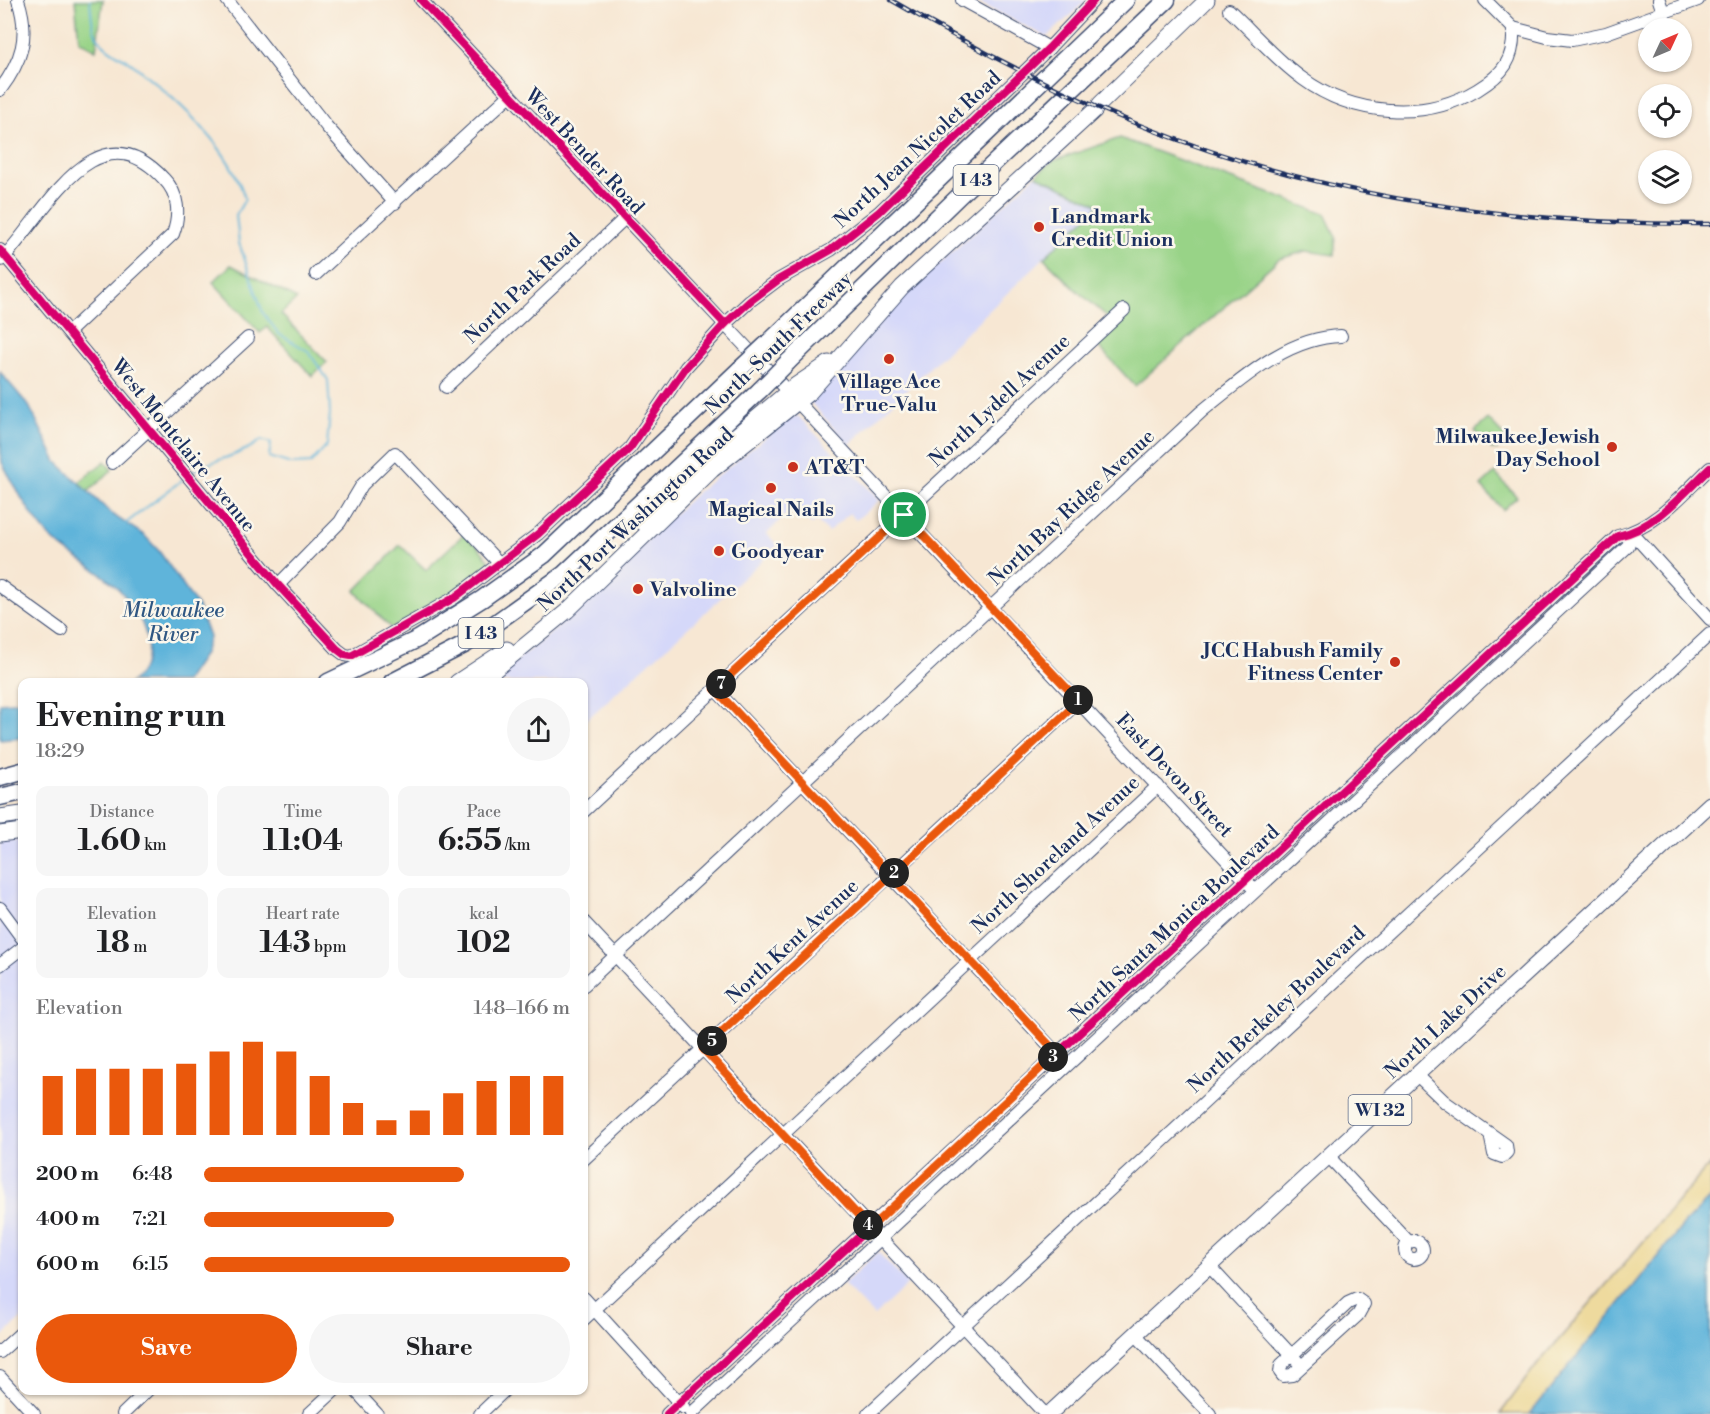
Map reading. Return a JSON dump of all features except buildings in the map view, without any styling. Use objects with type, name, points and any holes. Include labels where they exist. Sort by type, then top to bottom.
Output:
[{"type":"highway","name":"North-South Freeway","points":[[336,678],[418,639],[482,599],[544,555],[1126,0]]},
{"type":"highway","name":"North-South Freeway","points":[[400,678],[466,644],[564,574],[760,390],[959,196],[1167,0]]},
{"type":"highway","points":[[0,777],[18,772]]},
{"type":"highway","points":[[0,797],[18,793]]},
{"type":"main road","name":"North Port Washington Road","points":[[485,678],[567,611],[712,470],[840,357],[927,263],[1097,107],[1207,0]]},
{"type":"main road","name":"North Port Washington Road","points":[[463,678],[538,624],[703,463],[792,398]]},
{"type":"main road","name":"North Lake Drive","points":[[1047,1414],[1418,1076],[1710,804]]},
{"type":"main road","points":[[0,817],[18,815]]},
{"type":"main road","points":[[0,834],[18,832]]},
{"type":"street","points":[[0,90],[22,54],[24,27],[18,0]]},
{"type":"street","points":[[227,0],[327,127],[395,202]]},
{"type":"street","name":"West Bender Road","points":[[421,0],[904,515]]},
{"type":"street","points":[[962,0],[1049,48]]},
{"type":"street","name":"North Jean Nicolet Road","points":[[347,656],[355,654],[438,608],[543,530],[630,448],[686,367],[725,324],[769,287],[831,250],[879,212],[1049,48],[1094,0]]},
{"type":"street","points":[[1485,0],[1512,28],[1547,37],[1572,40],[1605,33],[1661,6],[1698,0]]},
{"type":"street","points":[[1229,10],[1302,79],[1312,85],[1333,97],[1368,108],[1403,111],[1437,107],[1471,94],[1497,78],[1512,57],[1512,28]]},
{"type":"street","points":[[316,274],[510,95]]},
{"type":"street","points":[[2,256],[65,181],[93,159],[112,153],[141,160],[167,182],[178,207],[177,223],[166,244],[69,332]]},
{"type":"street","name":"North Park Road","points":[[446,387],[625,218]]},
{"type":"street","name":"West Montclaire Avenue","points":[[2,256],[150,428],[278,585],[347,656]]},
{"type":"street","name":"North Lydell Avenue","points":[[588,807],[1124,310]]},
{"type":"street","name":"North Bay Ridge Avenue","points":[[588,981],[1201,412],[1236,384],[1300,344],[1322,336],[1341,336]]},
{"type":"street","points":[[112,463],[248,338]]},
{"type":"street","points":[[278,585],[340,522],[362,486],[395,453],[500,564]]},
{"type":"street","name":"North Santa Monica Boulevard","points":[[668,1414],[1618,536],[1632,533],[1653,520],[1710,468]]},
{"type":"street","name":"East Devon Street","points":[[904,515],[1256,891]]},
{"type":"street","points":[[1632,533],[1710,619]]},
{"type":"street","name":"North Santa Monica Boulevard","points":[[690,1414],[1069,1066],[1628,546],[1632,533]]},
{"type":"street","points":[[0,586],[62,631]]},
{"type":"street","name":"North Berkeley Boulevard","points":[[868,1414],[1710,634]]},
{"type":"street","points":[[715,689],[1069,1066]]},
{"type":"street","name":"North Kent Avenue","points":[[588,1155],[1079,701]]},
{"type":"street","name":"North Shoreland Avenue","points":[[588,1315],[1158,786]]},
{"type":"street","points":[[0,908],[18,933]]},
{"type":"street","points":[[588,926],[1047,1414]]},
{"type":"street","points":[[0,965],[18,951]]},
{"type":"street","points":[[1418,1076],[1445,1102],[1490,1134]]},
{"type":"street","points":[[1329,1157],[1409,1242]]},
{"type":"street","points":[[1210,1267],[1302,1366]]},
{"type":"street","points":[[1357,1299],[1361,1301],[1364,1308],[1359,1315],[1302,1366],[1288,1377],[1282,1376],[1279,1368],[1348,1303],[1357,1299]]},
{"type":"street","points":[[588,1302],[690,1414]]},
{"type":"street","points":[[1136,1335],[1210,1414]]},
{"type":"street","points":[[0,1352],[18,1336]]},
{"type":"street","points":[[0,1377],[34,1414]]},
{"type":"street","points":[[123,1414],[143,1395]]},
{"type":"street","points":[[309,1414],[330,1395]]},
{"type":"street","points":[[360,1395],[377,1414]]},
{"type":"street","points":[[480,1414],[500,1395]]},
{"type":"shaded area","points":[[974,0],[1087,0],[1047,37]]},
{"type":"shaded area","points":[[1036,175],[1099,205],[849,445],[812,404],[811,397],[902,298]]},
{"type":"shaded area","points":[[798,416],[880,500],[856,520],[849,513],[828,532],[817,521],[812,525],[793,507],[767,534],[778,546],[588,718],[588,678],[495,678],[558,627],[695,494],[791,417]]},
{"type":"shaded area","points":[[18,840],[18,1322],[0,1339],[0,842]]},
{"type":"shaded area","points":[[878,1252],[908,1284],[874,1316],[843,1284]]},
{"type":"green space","points":[[75,0],[103,0],[96,50],[79,41]]},
{"type":"green space","points":[[1120,138],[1325,214],[1336,237],[1334,255],[1306,251],[1279,259],[1135,386],[1097,345],[1117,325],[1075,289],[1044,258],[1099,205],[1036,175],[1053,161]]},
{"type":"green space","points":[[231,265],[297,299],[281,314],[327,362],[312,376],[267,327],[260,333],[213,282]]},
{"type":"green space","points":[[1488,419],[1506,438],[1497,450],[1492,449],[1475,431]]},
{"type":"green space","points":[[105,461],[112,470],[88,492],[78,483]]},
{"type":"green space","points":[[1495,473],[1517,497],[1503,510],[1481,486]]},
{"type":"green space","points":[[466,532],[490,561],[490,565],[461,587],[392,629],[355,591],[400,545],[426,570]]},
{"type":"sand","points":[[1710,1164],[1710,1198],[1684,1224],[1530,1414],[1500,1414],[1531,1372]]},
{"type":"water","name":"Milwaukee River","points":[[0,372],[29,406],[57,462],[113,515],[144,535],[159,551],[198,607],[209,637],[204,654],[188,678],[135,678],[147,658],[145,630],[139,617],[131,604],[111,582],[64,548],[42,528],[2,463]]},
{"type":"water","points":[[18,701],[18,738],[0,740],[0,703]]},
{"type":"water","points":[[1710,1198],[1710,1414],[1530,1414],[1684,1224]]},
{"type":"waterway","points":[[90,0],[94,28],[102,43],[131,63],[169,95],[201,126],[228,161],[245,199],[236,215],[239,243],[263,313],[279,334],[308,351],[328,380],[330,413],[327,445],[311,463],[291,464],[269,457],[271,443],[261,440],[237,454],[193,471]]},
{"type":"waterway","points":[[125,524],[182,480]]},
{"type":"railway","points":[[891,0],[1014,68],[1077,98],[1142,126],[1210,151],[1280,172],[1350,189],[1493,212],[1565,219],[1710,224]]},
{"type":"cycle path","points":[[421,0],[725,324]]},
{"type":"cycle path","points":[[0,250],[278,585],[337,649],[351,656],[454,598],[538,534],[630,448],[686,367],[725,324],[778,280],[831,250],[879,212],[1049,48],[1094,0]]},
{"type":"cycle path","points":[[667,1414],[1618,536],[1644,526],[1656,518],[1710,468]]},
{"type":"place","name":"Landmark Credit Union","points":[[1039,227]]},
{"type":"place","name":"Village Ace True-Valu","points":[[889,359]]},
{"type":"place","name":"Milwaukee Jewish Day School","points":[[1612,447]]},
{"type":"place","name":"AT&T","points":[[793,467]]},
{"type":"place","name":"Magical Nails","points":[[771,488]]},
{"type":"place","name":"Goodyear","points":[[719,551]]},
{"type":"place","name":"Valvoline","points":[[638,589]]},
{"type":"place","name":"JCC Habush Family Fitness Center","points":[[1395,662]]},
{"type":"route","points":[[904,515],[715,689],[891,876],[703,1049],[870,1228],[1057,1053],[891,876],[1079,701],[904,515]]}]
